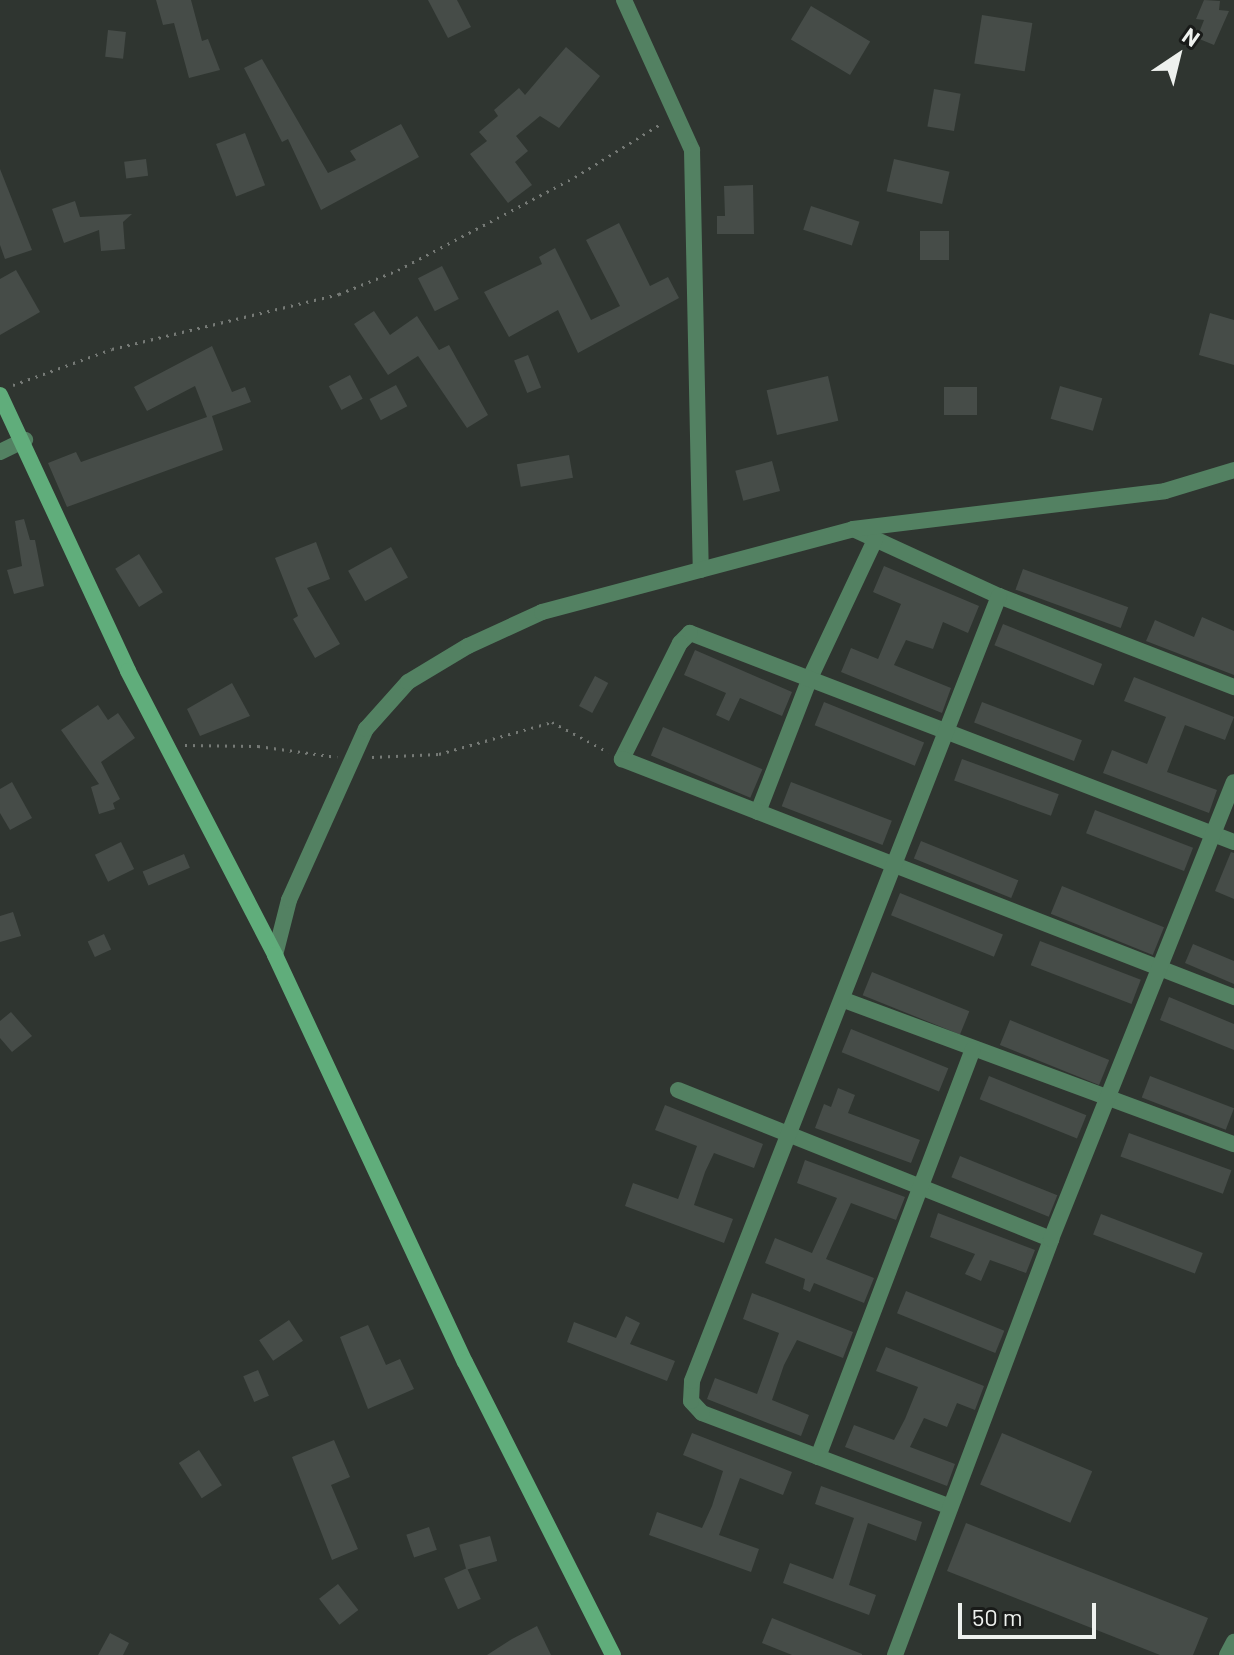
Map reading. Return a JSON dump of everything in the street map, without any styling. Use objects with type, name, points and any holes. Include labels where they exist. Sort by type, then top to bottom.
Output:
[{"type":"main road","points":[[0,393],[25,440],[128,671],[275,955],[465,1362],[613,1655]]},
{"type":"street","points":[[624,0],[692,150],[701,570]]},
{"type":"street","points":[[0,452],[25,440]]},
{"type":"street","points":[[275,955],[289,900],[349,758],[366,729],[408,682],[468,646],[542,612],[853,529],[1165,491],[1234,470]]},
{"type":"street","points":[[853,529],[999,596],[1234,687]]},
{"type":"street","points":[[758,812],[810,678],[875,540]]},
{"type":"street","points":[[948,1506],[702,1413],[691,1401],[692,1381],[844,1000],[892,863],[999,596]]},
{"type":"street","points":[[1234,842],[690,633],[622,759],[892,863],[1157,971],[1234,997]]},
{"type":"street","points":[[895,1655],[948,1506],[1051,1239],[1234,782]]},
{"type":"street","points":[[844,1000],[1234,1144]]},
{"type":"street","points":[[818,1457],[973,1049]]},
{"type":"street","points":[[678,1090],[1051,1239]]},
{"type":"street","points":[[1227,1655],[1234,1642]]},
{"type":"path","points":[[0,393],[112,349],[339,294],[398,270],[575,177],[675,115]]},
{"type":"building","points":[[156,0],[191,0],[202,41],[208,39],[220,70],[189,78],[174,23],[163,25]]},
{"type":"building","points":[[428,0],[457,0],[471,27],[448,38]]},
{"type":"building","points":[[1204,0],[1220,1],[1219,10],[1229,11],[1214,45],[1197,38],[1204,20],[1196,19]]},
{"type":"building","points":[[811,6],[870,42],[850,75],[791,39]]},
{"type":"building","points":[[982,15],[1032,23],[1025,71],[974,63]]},
{"type":"building","points":[[108,30],[126,32],[123,59],[105,57]]},
{"type":"building","points":[[566,47],[600,76],[559,128],[540,116],[516,136],[528,151],[515,162],[532,185],[508,203],[470,154],[487,141],[479,132],[498,116],[494,110],[519,88],[525,95]]},
{"type":"building","points":[[262,59],[328,173],[356,160],[350,151],[401,124],[419,157],[321,210],[288,139],[282,142],[244,68]]},
{"type":"building","points":[[934,89],[961,94],[954,131],[927,126]]},
{"type":"building","points":[[245,133],[265,185],[236,196],[216,144]]},
{"type":"building","points":[[146,159],[148,176],[126,179],[124,162]]},
{"type":"building","points":[[894,159],[950,172],[942,204],[887,191]]},
{"type":"building","points":[[0,169],[32,250],[5,259],[0,245]]},
{"type":"building","points":[[753,185],[754,234],[717,234],[717,216],[725,216],[724,186]]},
{"type":"building","points":[[75,201],[80,217],[132,214],[123,222],[125,249],[101,251],[99,230],[64,243],[52,209]]},
{"type":"building","points":[[811,206],[860,222],[852,246],[803,230]]},
{"type":"building","points":[[619,223],[650,286],[668,277],[679,298],[578,353],[558,310],[509,337],[484,292],[542,264],[539,257],[555,248],[591,320],[620,306],[586,240]]},
{"type":"building","points":[[920,231],[949,231],[949,260],[920,260]]},
{"type":"building","points":[[442,266],[459,299],[435,311],[418,278]]},
{"type":"building","points":[[16,270],[40,312],[0,335],[0,279]]},
{"type":"building","points":[[374,311],[390,335],[417,316],[439,350],[449,345],[488,415],[467,428],[418,356],[388,375],[354,324]]},
{"type":"building","points":[[1210,313],[1234,320],[1234,365],[1199,355]]},
{"type":"building","points":[[212,346],[232,392],[245,387],[251,402],[212,416],[223,450],[67,507],[48,463],[76,452],[81,462],[207,417],[195,386],[147,411],[134,387]]},
{"type":"building","points":[[528,355],[541,387],[527,393],[514,361]]},
{"type":"building","points":[[350,375],[363,399],[341,410],[329,386]]},
{"type":"building","points":[[828,376],[838,421],[777,435],[767,390]]},
{"type":"building","points":[[396,385],[407,406],[381,420],[370,399]]},
{"type":"building","points":[[1060,386],[1102,398],[1093,431],[1051,419]]},
{"type":"building","points":[[944,387],[977,387],[977,415],[944,415]]},
{"type":"building","points":[[569,455],[573,478],[521,487],[517,464]]},
{"type":"building","points":[[772,461],[780,491],[743,501],[735,471]]},
{"type":"building","points":[[24,519],[30,540],[35,540],[44,586],[14,594],[7,570],[22,566],[15,521]]},
{"type":"building","points":[[316,542],[330,579],[307,588],[340,644],[315,658],[293,619],[298,616],[275,558]]},
{"type":"building","points":[[391,547],[408,578],[365,601],[348,571]]},
{"type":"building","points":[[139,554],[163,592],[139,607],[115,569]]},
{"type":"building","points":[[884,566],[979,606],[968,633],[943,622],[933,649],[906,640],[894,665],[951,688],[942,713],[841,672],[851,648],[878,659],[901,604],[873,592]]},
{"type":"building","points":[[1023,569],[1128,607],[1121,628],[1015,590]]},
{"type":"building","points":[[1202,617],[1234,631],[1234,675],[1146,641],[1155,620],[1194,637]]},
{"type":"building","points":[[1003,624],[1102,664],[1094,685],[994,645]]},
{"type":"building","points":[[695,650],[792,692],[782,716],[740,698],[729,721],[716,715],[726,693],[684,675]]},
{"type":"building","points":[[595,676],[608,683],[592,713],[579,706]]},
{"type":"building","points":[[1134,677],[1234,717],[1225,740],[1185,725],[1167,772],[1217,790],[1209,813],[1103,773],[1112,750],[1147,764],[1166,717],[1124,701]]},
{"type":"building","points":[[232,683],[250,716],[200,736],[187,709]]},
{"type":"building","points":[[824,702],[924,742],[915,766],[815,725]]},
{"type":"building","points":[[982,702],[1082,740],[1074,761],[974,723]]},
{"type":"building","points":[[98,705],[108,720],[118,713],[135,738],[101,762],[120,799],[113,803],[115,809],[99,814],[91,787],[99,784],[61,730]]},
{"type":"building","points":[[663,727],[762,769],[750,798],[651,756]]},
{"type":"building","points":[[962,759],[1059,794],[1051,816],[954,781]]},
{"type":"building","points":[[12,782],[32,818],[10,830],[0,813],[0,789]]},
{"type":"building","points":[[791,782],[892,821],[883,845],[782,806]]},
{"type":"building","points":[[1095,810],[1193,848],[1184,871],[1086,833]]},
{"type":"building","points":[[921,841],[1018,880],[1011,898],[914,859]]},
{"type":"building","points":[[121,842],[134,869],[108,882],[95,855]]},
{"type":"building","points":[[1231,852],[1234,853],[1234,899],[1215,891]]},
{"type":"building","points":[[184,854],[190,868],[148,885],[143,872]]},
{"type":"building","points":[[1062,886],[1164,927],[1153,955],[1051,914]]},
{"type":"building","points":[[900,893],[1003,935],[994,957],[891,915]]},
{"type":"building","points":[[13,912],[21,936],[0,942],[0,916]]},
{"type":"building","points":[[104,934],[111,949],[95,957],[88,942]]},
{"type":"building","points":[[1040,941],[1141,980],[1132,1004],[1031,965]]},
{"type":"building","points":[[1193,944],[1234,961],[1234,984],[1185,963]]},
{"type":"building","points":[[872,972],[969,1011],[960,1035],[863,995]]},
{"type":"building","points":[[1169,997],[1234,1024],[1234,1050],[1160,1020]]},
{"type":"building","points":[[11,1012],[32,1036],[12,1052],[0,1038],[0,1021]]},
{"type":"building","points":[[1010,1020],[1109,1060],[1099,1085],[1000,1045]]},
{"type":"building","points":[[851,1029],[948,1068],[939,1092],[842,1052]]},
{"type":"building","points":[[989,1076],[1086,1115],[1077,1139],[980,1099]]},
{"type":"building","points":[[1150,1076],[1234,1108],[1226,1130],[1142,1097]]},
{"type":"building","points":[[838,1088],[855,1095],[848,1113],[920,1140],[911,1163],[815,1128],[824,1104],[831,1107]]},
{"type":"building","points":[[665,1105],[763,1144],[754,1168],[714,1153],[705,1172],[694,1205],[733,1219],[724,1243],[625,1206],[633,1183],[678,1199],[697,1146],[655,1130]]},
{"type":"building","points":[[1129,1133],[1231,1170],[1223,1194],[1120,1156]]},
{"type":"building","points":[[960,1156],[1057,1195],[1049,1217],[951,1177]]},
{"type":"building","points":[[805,1160],[905,1197],[896,1220],[851,1203],[826,1259],[874,1278],[864,1303],[814,1283],[810,1292],[803,1289],[805,1279],[765,1263],[775,1238],[812,1253],[837,1198],[797,1183]]},
{"type":"building","points":[[938,1213],[1035,1250],[1026,1273],[990,1260],[981,1281],[965,1274],[975,1254],[930,1237]]},
{"type":"building","points":[[1101,1214],[1203,1253],[1195,1274],[1093,1235]]},
{"type":"building","points":[[906,1291],[1004,1331],[995,1353],[897,1313]]},
{"type":"building","points":[[752,1293],[853,1332],[843,1358],[797,1340],[784,1365],[772,1400],[809,1415],[801,1436],[707,1399],[715,1378],[757,1394],[779,1333],[743,1319]]},
{"type":"building","points":[[626,1316],[640,1323],[630,1344],[675,1361],[667,1381],[567,1342],[574,1322],[616,1338]]},
{"type":"building","points":[[289,1320],[303,1341],[273,1361],[259,1340]]},
{"type":"building","points":[[368,1325],[386,1365],[400,1359],[414,1389],[368,1409],[340,1337]]},
{"type":"building","points":[[886,1347],[984,1386],[975,1410],[957,1403],[947,1427],[924,1418],[910,1447],[955,1464],[947,1486],[845,1447],[854,1425],[894,1440],[905,1419],[918,1387],[876,1371]]},
{"type":"building","points":[[258,1370],[269,1396],[254,1402],[243,1376]]},
{"type":"building","points":[[692,1433],[792,1472],[783,1495],[740,1478],[719,1535],[759,1549],[751,1572],[649,1535],[657,1512],[702,1528],[712,1506],[723,1471],[683,1455]]},
{"type":"building","points":[[1002,1433],[1092,1471],[1070,1523],[980,1485]]},
{"type":"building","points":[[334,1440],[350,1477],[331,1485],[358,1549],[332,1560],[292,1457]]},
{"type":"building","points":[[199,1450],[222,1485],[202,1498],[179,1463]]},
{"type":"building","points":[[821,1486],[922,1522],[916,1541],[868,1523],[849,1585],[876,1595],[869,1615],[783,1583],[790,1563],[833,1579],[854,1518],[815,1504]]},
{"type":"building","points":[[966,1523],[1208,1618],[1193,1655],[1160,1655],[947,1571]]},
{"type":"building","points":[[429,1527],[437,1550],[414,1558],[406,1535]]},
{"type":"building","points":[[490,1536],[497,1561],[466,1570],[459,1545]]},
{"type":"building","points":[[467,1568],[481,1599],[458,1609],[444,1578]]},
{"type":"building","points":[[338,1584],[358,1610],[339,1625],[319,1599]]},
{"type":"building","points":[[772,1618],[862,1655],[792,1655],[762,1643]]},
{"type":"building","points":[[537,1626],[551,1655],[487,1655],[512,1639]]},
{"type":"building","points":[[110,1633],[129,1643],[123,1655],[98,1655]]}]
